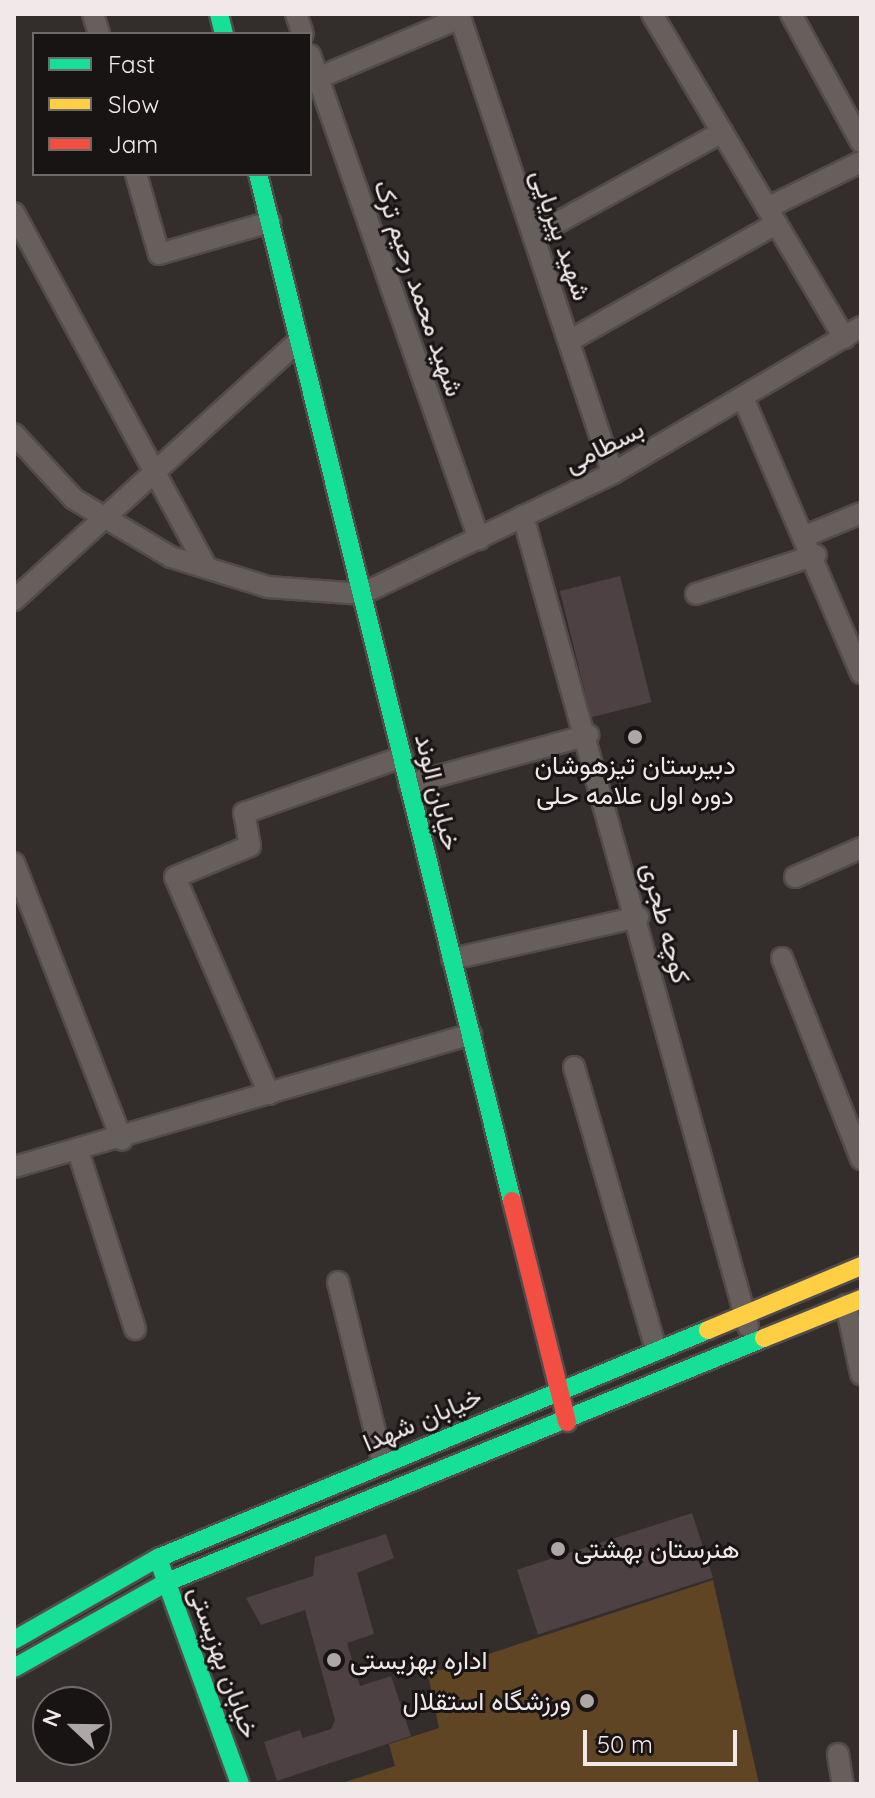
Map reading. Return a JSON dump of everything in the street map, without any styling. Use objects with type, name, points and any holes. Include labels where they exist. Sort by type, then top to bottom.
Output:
[{"type":"main road","name":"خیابان الوند","points":[[258,176],[567,1422]]},
{"type":"main road","name":"خیابان شهدا","points":[[14,1640],[158,1558],[743,1312],[861,1266]]},
{"type":"main road","points":[[14,1668],[167,1582],[567,1422],[854,1302]]},
{"type":"main road","name":"خیابان بهزیستی","points":[[158,1558],[240,1784]]},
{"type":"street","points":[[652,14],[771,216],[852,333]]},
{"type":"street","points":[[791,14],[861,142]]},
{"type":"street","points":[[318,78],[460,16]]},
{"type":"street","name":"شهید پیریایی","points":[[460,16],[613,473]]},
{"type":"street","name":"شهید محمد رحیم ترک","points":[[312,61],[479,539]]},
{"type":"street","points":[[533,236],[722,132]]},
{"type":"street","points":[[569,341],[861,162]]},
{"type":"street","points":[[137,176],[159,254],[270,222]]},
{"type":"street","points":[[14,213],[19,235],[206,566]]},
{"type":"street","name":"بسطامی","points":[[362,594],[613,473],[744,400],[852,333]]},
{"type":"street","points":[[14,600],[109,520],[299,341]]},
{"type":"street","points":[[744,400],[808,535],[861,673]]},
{"type":"street","points":[[14,434],[74,499],[171,557],[268,587],[362,594]]},
{"type":"street","points":[[808,535],[861,513]]},
{"type":"street","name":"کوچه طجری","points":[[523,516],[588,735],[754,1345]]},
{"type":"street","points":[[696,594],[816,555]]},
{"type":"street","points":[[409,784],[588,735]]},
{"type":"street","points":[[269,1094],[175,877],[250,846],[244,813],[402,757]]},
{"type":"street","points":[[795,877],[861,848]]},
{"type":"street","points":[[14,863],[22,902],[122,1140]]},
{"type":"street","points":[[452,959],[638,917]]},
{"type":"street","points":[[782,958],[861,1159]]},
{"type":"street","points":[[14,1167],[122,1140],[471,1034]]},
{"type":"street","points":[[574,1067],[656,1349]]},
{"type":"street","points":[[78,1151],[135,1329]]},
{"type":"street","points":[[338,1282],[383,1464]]},
{"type":"street","points":[[854,1302],[861,1374]]},
{"type":"street","points":[[838,1754],[843,1784]]},
{"type":"shaded area","name":"ورزشگاه استقلال","points":[[713,1580],[759,1784],[339,1784],[395,1766],[389,1744],[439,1728],[428,1674]]},
{"type":"building","points":[[620,576],[651,702],[591,717],[560,591]]},
{"type":"building","points":[[692,1513],[713,1578],[538,1635],[517,1570]]},
{"type":"building","name":"اداره بهزیستی","points":[[386,1534],[394,1558],[357,1573],[374,1634],[347,1643],[360,1686],[391,1676],[411,1736],[277,1781],[264,1742],[300,1730],[303,1738],[331,1729],[335,1720],[305,1610],[261,1625],[246,1598],[313,1576],[315,1557]]},
{"type":"traffic: fast","points":[[219,14],[224,32]]},
{"type":"traffic: fast","points":[[258,176],[512,1201]]},
{"type":"traffic: fast","points":[[14,1640],[158,1558],[708,1330]]},
{"type":"traffic: fast","points":[[14,1668],[167,1582],[764,1338]]},
{"type":"traffic: fast","points":[[160,1564],[240,1784]]},
{"type":"traffic: slow","points":[[708,1330],[861,1266]]},
{"type":"traffic: slow","points":[[764,1338],[861,1299]]},
{"type":"traffic: jam","points":[[512,1201],[567,1422]]},
{"type":"place","name":"دبیرستان تیزهوشان دوره اول علامه حلی","points":[[635,737]]},
{"type":"place","name":"هنرستان بهشتی","points":[[558,1549]]},
{"type":"place","name":"اداره بهزیستی","points":[[334,1660]]},
{"type":"place","name":"ورزشگاه استقلال","points":[[587,1701]]}]
